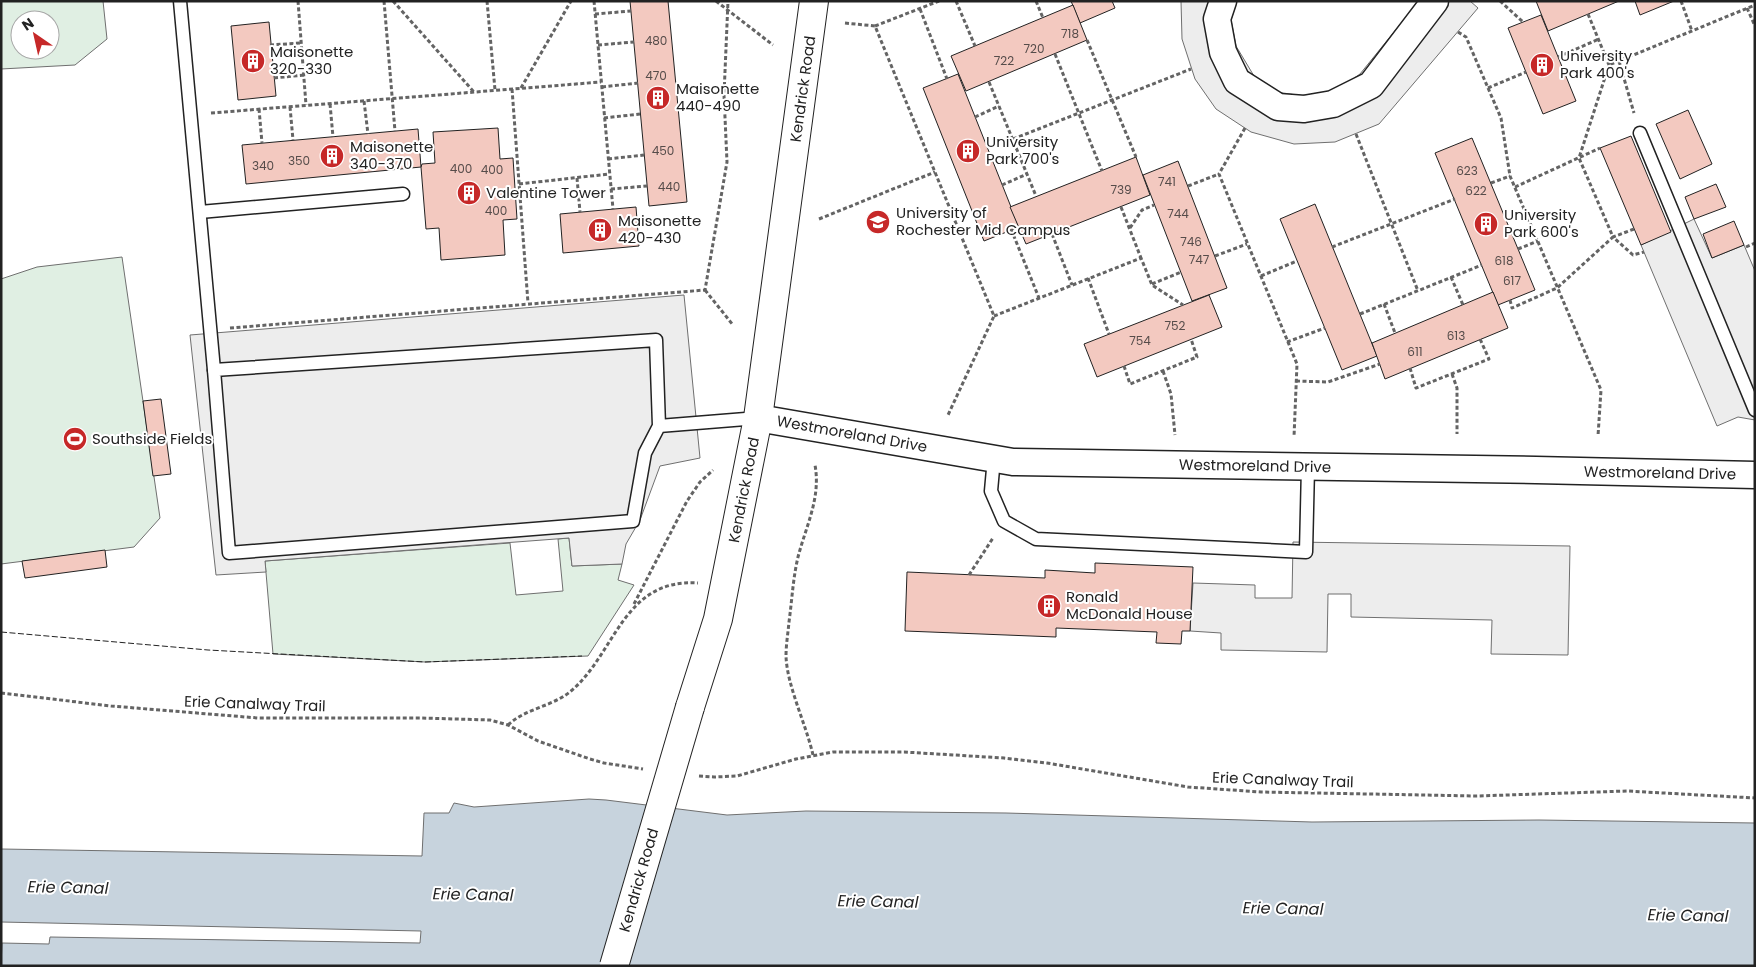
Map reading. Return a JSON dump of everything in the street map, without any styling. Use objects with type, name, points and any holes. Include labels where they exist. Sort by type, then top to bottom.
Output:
[{"type":"street","name":"Kendrick Road","points":[[614,966],[690,707],[714,637],[725,588],[758,418],[814,1]]},
{"type":"street","points":[[1223,1],[1217,19],[1223,52],[1237,81],[1278,107],[1304,110],[1333,104],[1371,85],[1435,1]]},
{"type":"street","name":"Westmoreland Drive","points":[[758,418],[1012,462],[1755,475]]},
{"type":"lane","points":[[180,1],[211,329],[214,370],[229,553],[633,521],[645,453],[659,426],[656,340],[214,370]]},
{"type":"lane","points":[[1640,133],[1755,410]]},
{"type":"lane","points":[[200,212],[403,194]]},
{"type":"lane","points":[[659,426],[758,418]]},
{"type":"lane","points":[[994,458],[991,491],[1004,521],[1036,539],[1306,552],[1308,467]]},
{"type":"path","points":[[298,1],[306,105]]},
{"type":"path","points":[[384,1],[395,131]]},
{"type":"path","points":[[393,1],[474,92]]},
{"type":"path","points":[[487,1],[495,90]]},
{"type":"path","points":[[521,88],[570,1]]},
{"type":"path","points":[[594,1],[613,209]]},
{"type":"path","points":[[716,1],[773,45]]},
{"type":"path","points":[[728,1],[724,95],[727,162],[705,290],[733,325]]},
{"type":"path","points":[[845,23],[875,26],[939,1]]},
{"type":"path","points":[[956,1],[975,46]]},
{"type":"path","points":[[1036,1],[1043,18]]},
{"type":"path","points":[[1500,1],[1523,22]]},
{"type":"path","points":[[1681,1],[1692,31]]},
{"type":"path","points":[[1610,65],[1755,5]]},
{"type":"path","points":[[1747,8],[1755,26]]},
{"type":"path","points":[[920,9],[947,79]]},
{"type":"path","points":[[595,14],[631,11]]},
{"type":"path","points":[[1588,14],[1610,65],[1579,158],[1613,237],[1633,255],[1644,252]]},
{"type":"path","points":[[875,26],[994,316]]},
{"type":"path","points":[[1458,32],[1466,37],[1501,118],[1510,176],[1600,390],[1598,436]]},
{"type":"path","points":[[1558,57],[1599,39]]},
{"type":"path","points":[[1087,40],[1136,157]]},
{"type":"path","points":[[598,45],[634,42]]},
{"type":"path","points":[[270,45],[301,43]]},
{"type":"path","points":[[1055,54],[1102,170]]},
{"type":"path","points":[[1619,61],[1640,133]]},
{"type":"path","points":[[1013,139],[1191,69]]},
{"type":"path","points":[[1488,88],[1526,72]]},
{"type":"path","points":[[274,78],[304,76]]},
{"type":"path","points":[[222,112],[601,82]]},
{"type":"path","points":[[989,82],[1036,196]]},
{"type":"path","points":[[602,87],[638,83]]},
{"type":"path","points":[[512,89],[528,303]]},
{"type":"path","points":[[364,101],[368,134]]},
{"type":"path","points":[[330,104],[333,137]]},
{"type":"path","points":[[975,117],[999,106]]},
{"type":"path","points":[[290,107],[293,140]]},
{"type":"path","points":[[259,109],[262,143]]},
{"type":"path","points":[[604,118],[640,114]]},
{"type":"path","points":[[1188,186],[1219,174],[1245,128]]},
{"type":"path","points":[[1356,134],[1418,291]]},
{"type":"path","points":[[1515,187],[1600,148]]},
{"type":"path","points":[[608,159],[644,155]]},
{"type":"path","points":[[819,218],[935,172]]},
{"type":"path","points":[[519,184],[610,174]]},
{"type":"path","points":[[1002,185],[1027,174]]},
{"type":"path","points":[[1219,174],[1297,364],[1294,437]]},
{"type":"path","points":[[1491,183],[1510,176]]},
{"type":"path","points":[[577,178],[580,212]]},
{"type":"path","points":[[611,190],[647,186]]},
{"type":"path","points":[[1332,247],[1454,199]]},
{"type":"path","points":[[1129,229],[1142,210],[1154,205]]},
{"type":"path","points":[[1121,207],[1152,284],[1183,305]]},
{"type":"path","points":[[1011,229],[1039,298]]},
{"type":"path","points":[[1510,300],[1512,308],[1557,288],[1613,237],[1634,229]]},
{"type":"path","points":[[1052,234],[1072,285]]},
{"type":"path","points":[[1518,249],[1538,241]]},
{"type":"path","points":[[1746,247],[1755,243]]},
{"type":"path","points":[[1215,256],[1247,244]]},
{"type":"path","points":[[948,415],[994,316],[1141,258]]},
{"type":"path","points":[[1260,276],[1297,261]]},
{"type":"path","points":[[1360,314],[1482,265]]},
{"type":"path","points":[[1152,284],[1180,272]]},
{"type":"path","points":[[1451,277],[1463,305]]},
{"type":"path","points":[[1088,278],[1109,334]]},
{"type":"path","points":[[211,329],[705,290]]},
{"type":"path","points":[[1384,304],[1395,333]]},
{"type":"path","points":[[1287,342],[1325,328]]},
{"type":"path","points":[[1124,366],[1130,384],[1163,371],[1197,357],[1191,339]]},
{"type":"path","points":[[1410,368],[1416,388],[1489,359],[1480,339]]},
{"type":"path","points":[[1296,381],[1328,382],[1380,364]]},
{"type":"path","points":[[1163,371],[1172,394],[1175,435]]},
{"type":"path","points":[[1452,374],[1457,388],[1457,434]]},
{"type":"path","points":[[813,755],[808,732],[790,680],[786,654],[794,577],[817,492],[818,477],[815,465]]},
{"type":"path","points":[[508,725],[518,716],[560,699],[571,691],[590,670],[615,631],[633,608],[687,501],[700,482],[714,470]]},
{"type":"path","points":[[969,575],[998,531]]},
{"type":"path","points":[[633,608],[654,592],[678,584],[704,584],[725,588]]},
{"type":"path","name":"Erie Canalway Trail","points":[[1,693],[111,706],[258,718],[481,719],[500,722],[538,741],[590,759],[604,763],[647,769]]},
{"type":"path","name":"Erie Canalway Trail","points":[[695,775],[714,778],[737,776],[813,755],[855,751],[1004,758],[1047,763],[1188,788],[1261,792],[1477,796],[1627,792],[1755,798]]},
{"type":"green space","points":[[1,1],[103,1],[107,39],[75,65],[1,69]]},
{"type":"green space","name":"Southside Fields","points":[[122,257],[160,518],[134,547],[1,564],[1,279],[37,267]]},
{"type":"green space","points":[[569,538],[572,566],[622,564],[618,580],[634,585],[588,656],[425,662],[273,654],[265,561],[510,543],[516,595],[563,591],[558,539]]},
{"type":"shaded area","points":[[1181,1],[1237,1],[1231,20],[1236,46],[1254,76],[1277,92],[1309,97],[1337,90],[1360,74],[1415,6],[1417,1],[1470,1],[1478,8],[1379,124],[1335,142],[1294,144],[1251,132],[1216,109],[1195,79],[1182,39]]},
{"type":"shaded area","points":[[1694,219],[1712,258],[1744,245],[1755,271],[1755,420],[1738,417],[1717,426],[1641,245]]},
{"type":"shaded area","points":[[684,295],[700,458],[660,466],[640,520],[626,544],[622,564],[572,566],[569,538],[265,561],[266,572],[216,575],[190,335]]},
{"type":"shaded area","points":[[1293,542],[1570,546],[1568,655],[1491,654],[1492,620],[1351,617],[1351,594],[1328,594],[1327,652],[1221,650],[1221,633],[1190,631],[1193,583],[1255,585],[1255,598],[1292,598]]},
{"type":"water","name":"Erie Canal","points":[[589,799],[727,815],[806,811],[1006,813],[1312,822],[1539,820],[1755,823],[1755,966],[1,966],[2,943],[49,944],[50,937],[420,943],[421,931],[1,922],[1,849],[422,856],[424,813],[449,813],[454,803],[474,807]]},
{"type":"building","name":"Maisonette 440-490","points":[[630,1],[668,1],[687,202],[649,206]]},
{"type":"building","points":[[1071,1],[1112,1],[1115,8],[1080,23]]},
{"type":"building","name":"University Park 400's","points":[[1536,1],[1619,1],[1548,31]]},
{"type":"building","name":"University Park 400's","points":[[1635,1],[1674,1],[1640,15]]},
{"type":"building","points":[[1073,5],[1087,40],[966,91],[951,56]]},
{"type":"building","name":"University Park 400's","points":[[1541,15],[1576,101],[1543,114],[1508,28]]},
{"type":"building","name":"Maisonette 320-330","points":[[269,22],[276,96],[238,100],[231,26]]},
{"type":"building","name":"University Park 700's","points":[[958,74],[1019,227],[984,241],[923,88]]},
{"type":"building","points":[[1688,110],[1712,164],[1680,179],[1656,124]]},
{"type":"building","name":"Valentine Tower","points":[[498,128],[500,159],[513,158],[517,219],[503,220],[505,255],[441,260],[439,228],[426,229],[421,167],[422,164],[435,163],[433,132]]},
{"type":"building","name":"Maisonette 340-370","points":[[418,129],[421,167],[246,184],[242,145]]},
{"type":"building","points":[[1631,136],[1671,232],[1641,245],[1600,148]]},
{"type":"building","name":"University Park 600's","points":[[1472,138],[1535,290],[1498,305],[1435,153]]},
{"type":"building","name":"University Park 700's","points":[[1136,157],[1150,195],[1026,244],[1010,207]]},
{"type":"building","points":[[1178,161],[1227,288],[1192,301],[1143,175]]},
{"type":"building","points":[[1716,184],[1726,207],[1694,219],[1685,197]]},
{"type":"building","points":[[1315,204],[1377,356],[1342,370],[1280,219]]},
{"type":"building","name":"Maisonette 420-430","points":[[636,207],[639,246],[563,253],[560,214]]},
{"type":"building","points":[[1734,221],[1744,245],[1712,258],[1703,234]]},
{"type":"building","points":[[1493,292],[1508,328],[1385,379],[1372,343]]},
{"type":"building","points":[[1209,295],[1222,327],[1097,377],[1084,344]]},
{"type":"building","points":[[161,399],[171,474],[153,476],[143,401]]},
{"type":"building","points":[[105,550],[107,567],[25,578],[22,561]]},
{"type":"building","name":"Ronald McDonald House","points":[[1095,563],[1193,567],[1190,631],[1182,631],[1181,644],[1156,643],[1157,632],[1056,628],[1056,637],[905,631],[907,572],[1045,578],[1045,570],[1095,573]]},
{"type":"fence","points":[[1,632],[208,650],[425,662],[582,656]]},
{"type":"place","name":"Maisonette 320-330","points":[[253,61]]},
{"type":"place","name":"University Park 400's","points":[[1542,65]]},
{"type":"place","name":"Maisonette 440-490","points":[[658,98]]},
{"type":"place","name":"University Park 700's","points":[[968,151]]},
{"type":"place","name":"Maisonette 340-370","points":[[332,156]]},
{"type":"place","name":"Valentine Tower","points":[[469,193]]},
{"type":"place","name":"University of Rochester Mid Campus","points":[[878,222]]},
{"type":"place","name":"University Park 600's","points":[[1486,224]]},
{"type":"place","name":"Maisonette 420-430","points":[[600,230]]},
{"type":"place","name":"Southside Fields","points":[[75,439]]},
{"type":"place","name":"Ronald McDonald House","points":[[1049,606]]}]
